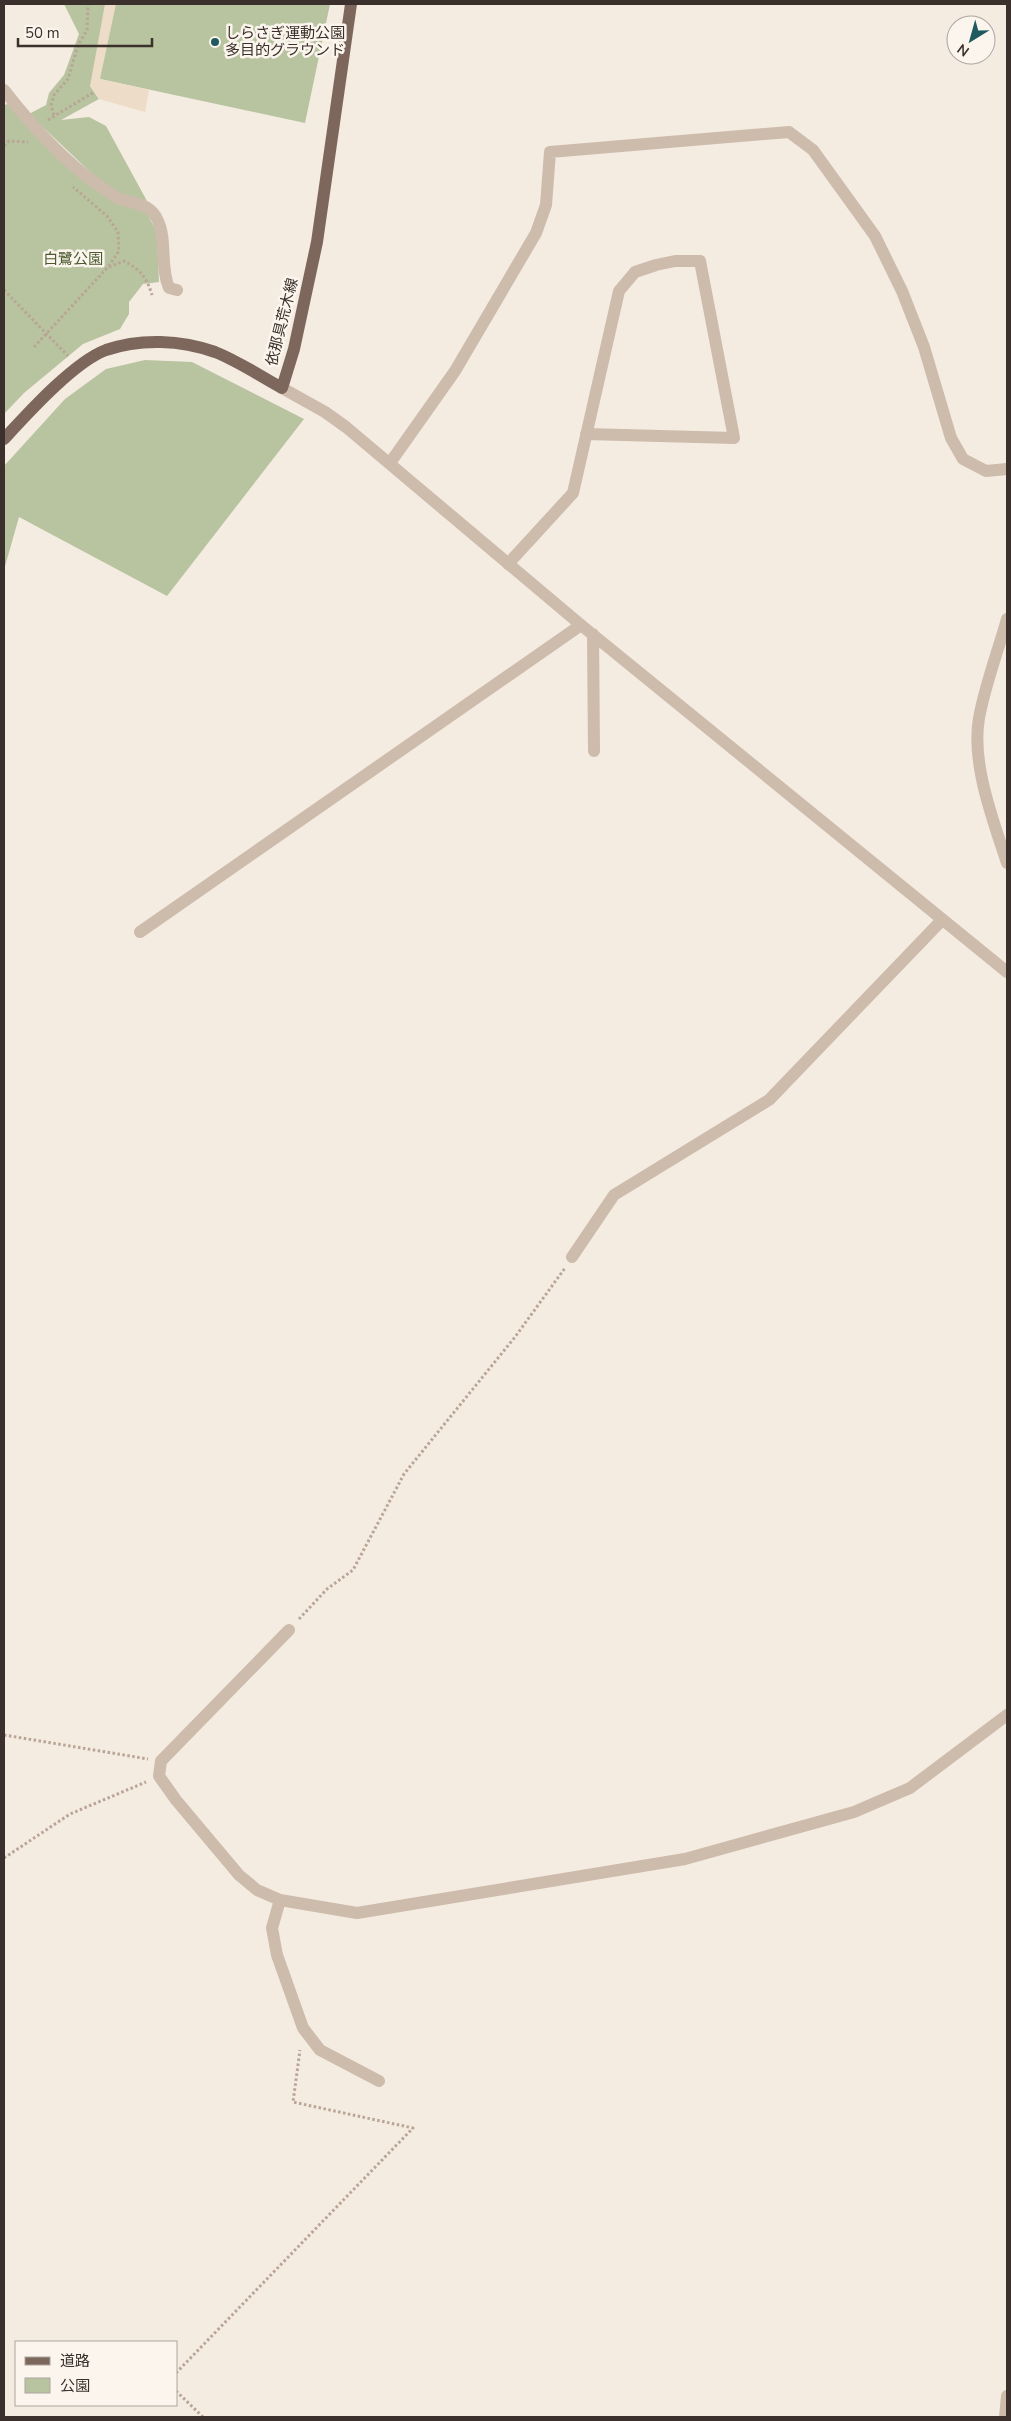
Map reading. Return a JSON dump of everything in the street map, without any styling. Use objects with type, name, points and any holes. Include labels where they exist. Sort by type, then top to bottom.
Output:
[{"type":"main road","name":"依那具荒木線","points":[[4,439],[23,418],[85,361],[106,350],[133,344],[160,342],[186,344],[216,353],[282,388],[294,349],[317,242],[351,4]]},
{"type":"street","points":[[4,90],[25,117],[68,162],[119,198],[145,205],[152,212],[160,228],[164,277],[169,288],[177,290]]},
{"type":"street","points":[[390,463],[455,371],[536,233],[546,205],[550,152],[789,132],[813,150],[874,236],[902,291],[924,347],[951,438],[962,459],[986,471],[1007,469]]},
{"type":"street","points":[[508,564],[572,493],[586,434],[620,291],[635,272],[656,264],[675,261],[700,261],[734,438],[586,434]]},
{"type":"street","points":[[282,388],[325,412],[390,463],[581,625],[1007,972]]},
{"type":"street","points":[[1007,619],[979,718],[978,739],[985,796],[1007,863]]},
{"type":"street","points":[[140,932],[581,625]]},
{"type":"street","points":[[593,634],[594,751]]},
{"type":"street","points":[[572,1257],[614,1195],[769,1100],[942,920]]},
{"type":"street","points":[[289,1630],[161,1761],[159,1776],[176,1800],[239,1875],[257,1890],[280,1900],[357,1913],[685,1859],[854,1812],[910,1788],[1007,1716]]},
{"type":"street","points":[[280,1900],[272,1928],[277,1955],[303,2028],[320,2050],[379,2081]]},
{"type":"street","points":[[1005,2417],[1007,2396]]},
{"type":"path","points":[[88,4],[87,30],[78,46],[68,79],[54,95],[50,105],[54,115],[94,92]]},
{"type":"path","points":[[4,146],[9,141],[28,142],[32,145]]},
{"type":"path","points":[[34,347],[108,267],[119,251],[118,232],[106,216],[71,184]]},
{"type":"path","points":[[108,267],[124,261],[137,268],[148,281],[152,295]]},
{"type":"path","points":[[4,290],[71,359]]},
{"type":"path","points":[[289,1630],[327,1589],[353,1570],[404,1474],[515,1337],[572,1257]]},
{"type":"path","points":[[4,1735],[161,1761]]},
{"type":"path","points":[[4,1858],[70,1814],[159,1776]]},
{"type":"path","points":[[178,2372],[413,2128],[293,2102],[303,2028]]},
{"type":"path","points":[[178,2393],[203,2417]]},
{"type":"green space","name":"しらさぎ運動公園 多目的グラウンド","points":[[64,4],[330,4],[305,123],[100,79],[90,86],[99,99],[61,120],[89,117],[106,126],[147,201],[120,194],[106,187],[29,114],[46,105],[49,93],[64,75],[79,34]]},
{"type":"green space","name":"白鷺公園","points":[[8,104],[66,166],[147,213],[157,233],[159,282],[143,284],[129,302],[129,314],[120,329],[83,344],[24,393],[4,414],[4,105]]},
{"type":"green space","points":[[145,360],[192,362],[304,419],[167,596],[19,517],[4,570],[4,466],[65,399],[106,369]]},
{"type":"shaded area","points":[[105,4],[116,4],[100,79],[149,90],[145,112],[99,99],[90,86]]},
{"type":"place","name":"しらさぎ運動公園 多目的グラウンド","points":[[215,42]]}]
